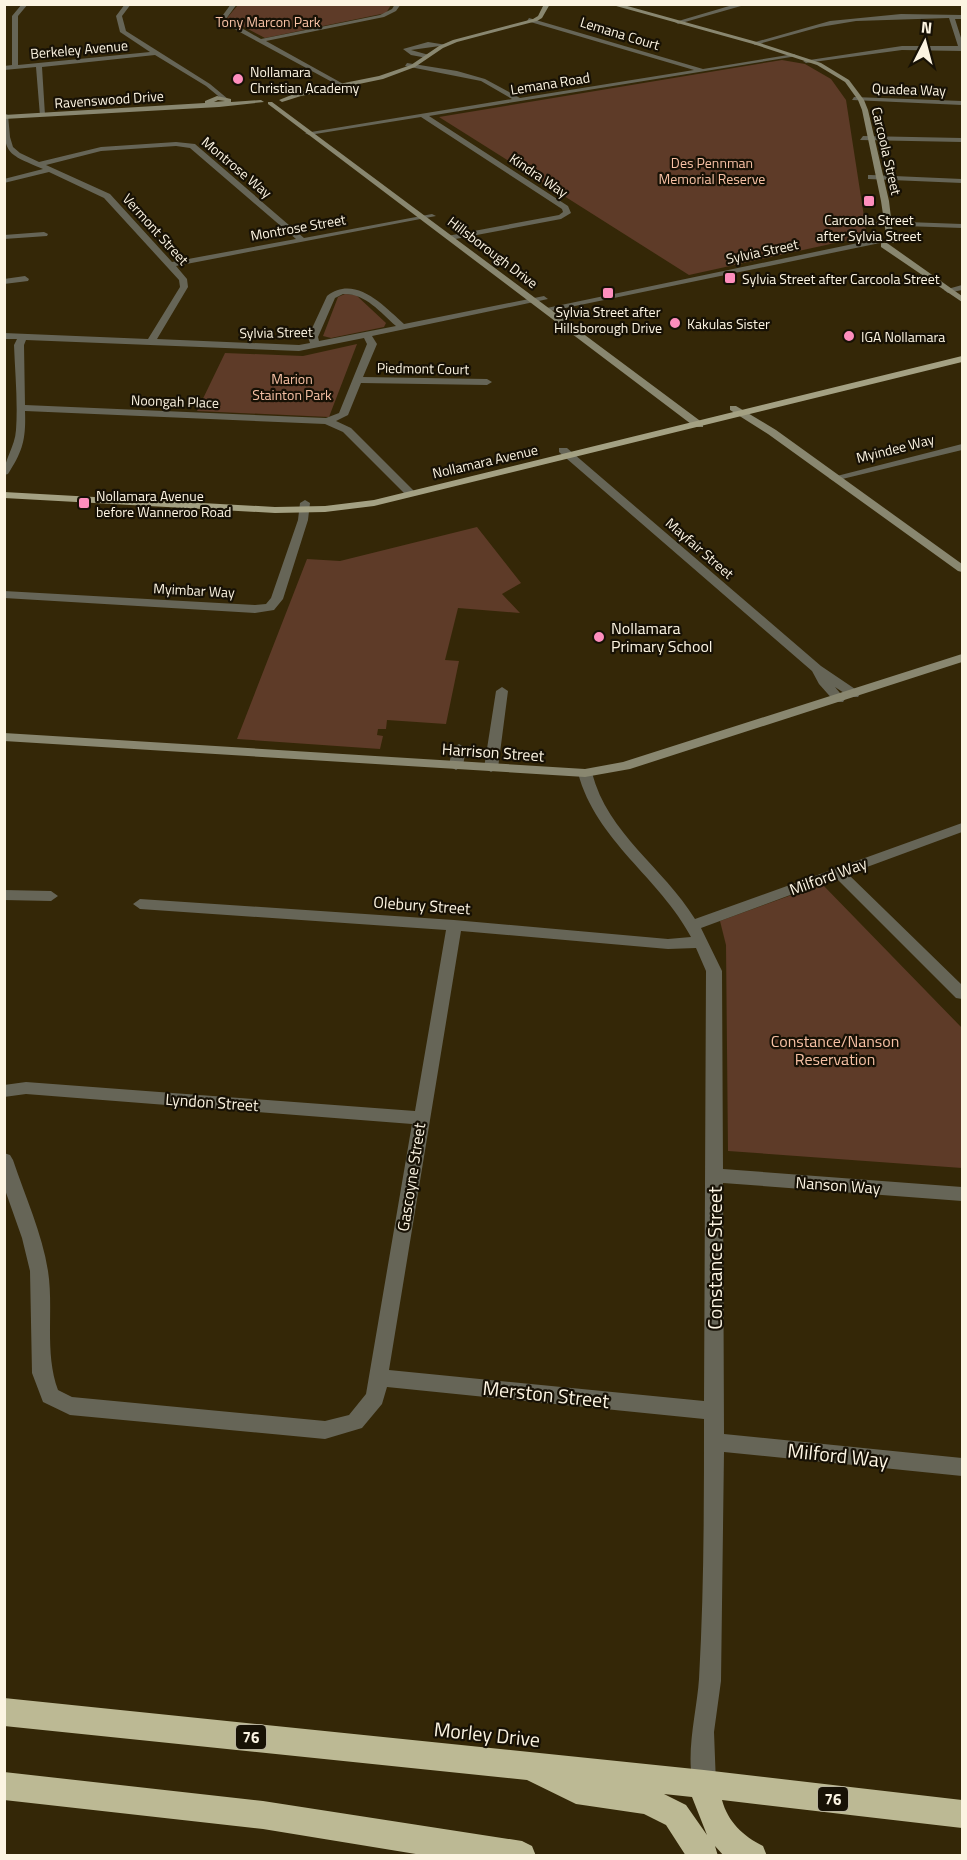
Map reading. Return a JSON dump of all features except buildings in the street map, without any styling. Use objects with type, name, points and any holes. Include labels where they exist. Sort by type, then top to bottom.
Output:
[{"type":"highway","name":"Morley Drive","points":[[4,1712],[704,1784],[963,1814]]},
{"type":"highway","points":[[528,1766],[576,1790],[646,1800],[676,1815],[704,1856]]},
{"type":"highway","points":[[704,1784],[708,1808],[715,1822],[733,1847],[753,1856]]},
{"type":"highway","points":[[4,1786],[262,1815],[522,1856]]},
{"type":"main road","points":[[507,4],[594,4]]},
{"type":"main road","points":[[563,4],[571,4]]},
{"type":"main road","name":"Nollamara Avenue","points":[[4,495],[305,507],[374,503],[408,491],[742,411],[934,363],[963,353]]},
{"type":"main road","name":"Nollamara Avenue","points":[[934,363],[963,359]]},
{"type":"main road","name":"Nollamara Avenue","points":[[4,489],[276,503],[305,507]]},
{"type":"street","points":[[15,67],[15,16],[25,4]]},
{"type":"street","points":[[128,4],[119,16],[121,29],[212,89],[226,101],[272,100],[391,75],[441,45],[540,17],[543,5]]},
{"type":"street","points":[[234,4],[223,19],[259,41],[344,86]]},
{"type":"street","points":[[259,41],[382,16],[394,10],[398,4]]},
{"type":"street","name":"Carcoola Street","points":[[612,4],[794,56],[836,79],[858,99],[880,199],[884,242]]},
{"type":"street","points":[[678,22],[746,4]]},
{"type":"street","points":[[755,43],[823,25],[888,14],[963,17]]},
{"type":"street","points":[[806,61],[902,48],[962,49],[951,16]]},
{"type":"street","name":"Lemana Court","points":[[532,20],[704,71]]},
{"type":"street","points":[[4,26],[16,25]]},
{"type":"street","points":[[425,56],[406,49],[428,44],[441,45]]},
{"type":"street","name":"Berkeley Avenue","points":[[4,68],[156,53]]},
{"type":"street","name":"Lemana Road","points":[[312,133],[794,56]]},
{"type":"street","points":[[410,65],[483,80],[519,100]]},
{"type":"street","points":[[39,66],[42,114]]},
{"type":"street","points":[[211,102],[212,89]]},
{"type":"street","name":"Quadea Way","points":[[858,99],[963,103]]},
{"type":"street","name":"Hillsborough Drive","points":[[272,100],[422,218],[539,300]]},
{"type":"street","name":"Ravenswood Drive","points":[[5,116],[226,101]]},
{"type":"street","name":"Vermont Street","points":[[5,116],[7,144],[10,150],[107,196],[183,279],[184,286],[150,343]]},
{"type":"street","name":"Kindra Way","points":[[424,116],[565,208],[567,213],[561,217],[450,238]]},
{"type":"street","name":"Hillsborough Drive","points":[[312,133],[432,216],[553,311],[700,420]]},
{"type":"street","points":[[866,137],[963,140]]},
{"type":"street","name":"Montrose Way","points":[[38,165],[101,149],[176,144],[192,146],[302,240]]},
{"type":"street","points":[[4,181],[50,170]]},
{"type":"street","points":[[875,178],[963,181]]},
{"type":"street","name":"Montrose Street","points":[[170,264],[432,216]]},
{"type":"street","points":[[883,223],[963,226]]},
{"type":"street","points":[[4,237],[44,234]]},
{"type":"street","points":[[884,242],[957,290],[963,300]]},
{"type":"street","name":"Sylvia Street","points":[[553,311],[884,242]]},
{"type":"street","points":[[4,282],[25,279]]},
{"type":"street","points":[[318,345],[314,342],[313,337],[331,296],[345,290],[362,293],[403,328]]},
{"type":"street","name":"Sylvia Street","points":[[4,336],[279,349],[318,345],[539,300]]},
{"type":"street","points":[[327,421],[344,415],[372,344],[367,335]]},
{"type":"street","points":[[4,472],[17,452],[22,408],[19,345],[23,337]]},
{"type":"street","name":"Piedmont Court","points":[[358,380],[487,382]]},
{"type":"street","name":"Noongah Place","points":[[22,408],[327,421]]},
{"type":"street","points":[[742,411],[961,566]]},
{"type":"street","points":[[327,421],[347,430],[408,491]]},
{"type":"street","name":"Myindee Way","points":[[834,478],[963,447]]},
{"type":"street","name":"Mayfair Street","points":[[566,453],[817,669],[854,694]]},
{"type":"street","name":"Myimbar Way","points":[[4,594],[255,609],[270,607],[277,599],[305,507]]},
{"type":"street","name":"Harrison Street","points":[[4,737],[585,773],[625,766],[963,658]]},
{"type":"street","name":"Mayfair Street","points":[[817,669],[823,681],[839,699]]},
{"type":"street","points":[[491,768],[502,691]]},
{"type":"street","points":[[456,766],[459,748]]},
{"type":"street","name":"Constance Street","points":[[585,773],[586,782],[602,814],[693,925],[714,971],[714,1442],[710,1681],[704,1731],[704,1784]]},
{"type":"street","name":"Milford Way","points":[[693,925],[963,827]]},
{"type":"street","points":[[838,872],[963,994]]},
{"type":"street","points":[[4,895],[51,896]]},
{"type":"street","name":"Olebury Street","points":[[140,904],[453,925],[668,944],[702,942]]},
{"type":"street","name":"Gascoyne Street","points":[[4,1160],[31,1238],[39,1271],[42,1373],[50,1396],[70,1406],[325,1430],[355,1422],[375,1398],[453,925]]},
{"type":"street","name":"Lyndon Street","points":[[4,1091],[26,1088],[420,1118]]},
{"type":"street","name":"Nanson Way","points":[[714,1175],[963,1194]]},
{"type":"street","name":"Merston Street","points":[[378,1378],[714,1411]]},
{"type":"street","name":"Milford Way","points":[[714,1442],[963,1467]]},
{"type":"green space","name":"Tony Marcon Park","points":[[238,5],[391,5],[386,13],[265,38],[227,18]]},
{"type":"green space","name":"Des Pennman Memorial Reserve","points":[[782,60],[805,64],[831,79],[846,100],[867,236],[689,275],[439,117]]},
{"type":"green space","points":[[345,294],[356,295],[386,323],[384,327],[331,338],[323,336],[338,297]]},
{"type":"green space","name":"Marion Stainton Park","points":[[357,344],[329,417],[197,411],[225,353],[303,356]]},
{"type":"green space","points":[[477,527],[521,583],[502,594],[520,613],[458,608],[445,660],[459,661],[446,724],[387,720],[386,729],[378,729],[377,735],[383,736],[380,749],[237,739],[307,559],[340,561]]},
{"type":"green space","name":"Constance/Nanson Reservation","points":[[822,884],[962,1028],[962,1168],[728,1151],[726,945],[720,921]]},
{"type":"place","name":"Nollamara Christian Academy","points":[[238,79]]},
{"type":"place","name":"Carcoola Street after Sylvia Street","points":[[869,201]]},
{"type":"place","name":"Sylvia Street after Carcoola Street","points":[[730,278]]},
{"type":"place","name":"Sylvia Street after Hillsborough Drive","points":[[608,293]]},
{"type":"place","name":"Kakulas Sister","points":[[675,323]]},
{"type":"place","name":"IGA Nollamara","points":[[849,336]]},
{"type":"place","name":"Nollamara Avenue before Wanneroo Road","points":[[84,503]]},
{"type":"place","name":"Nollamara Primary School","points":[[599,637]]}]
